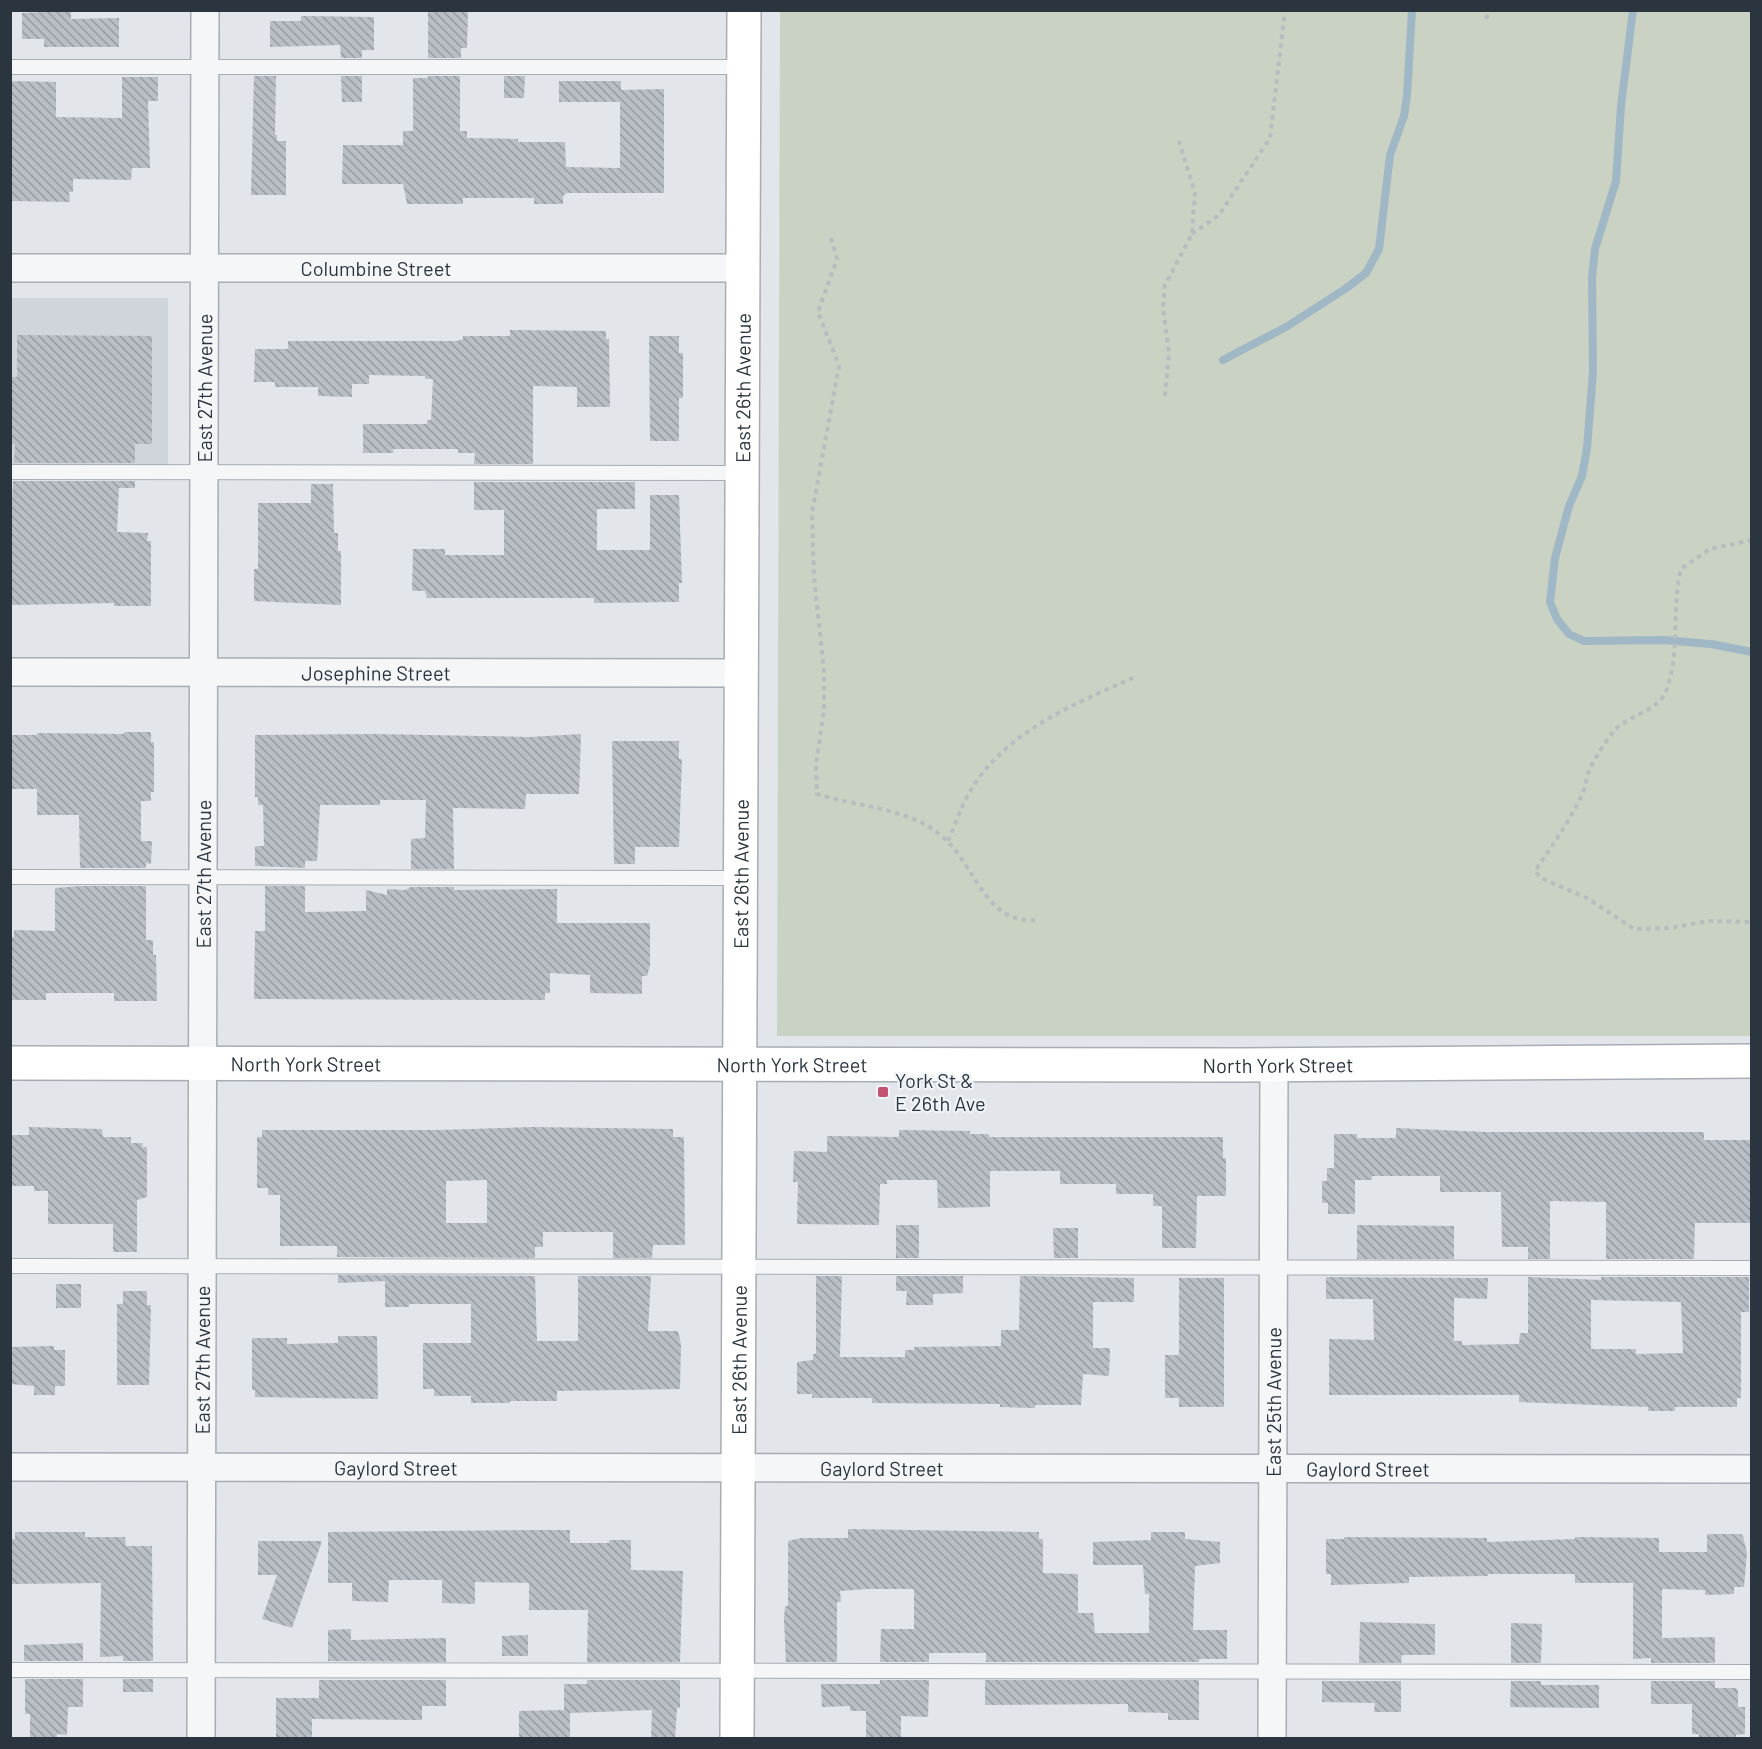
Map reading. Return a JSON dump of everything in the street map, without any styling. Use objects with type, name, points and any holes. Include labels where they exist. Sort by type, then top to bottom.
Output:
[{"type":"street","name":"East 27th Avenue","points":[[201,1738],[206,10]]},
{"type":"street","name":"East 26th Avenue","points":[[737,1738],[744,10]]},
{"type":"street","name":"Columbine Street","points":[[10,268],[743,268]]},
{"type":"street","name":"Josephine Street","points":[[10,672],[742,673]]},
{"type":"street","name":"North York Street","points":[[10,1063],[1274,1064],[1752,1061]]},
{"type":"street","name":"East 25th Avenue","points":[[1272,1738],[1274,1064]]},
{"type":"street","name":"Gaylord Street","points":[[10,1467],[1752,1469]]},
{"type":"lane","points":[[10,67],[744,67]]},
{"type":"lane","points":[[10,472],[742,473]]},
{"type":"lane","points":[[10,877],[741,878]]},
{"type":"lane","points":[[10,1266],[1752,1268]]},
{"type":"lane","points":[[10,1670],[1752,1672]]},
{"type":"path","points":[[1192,234],[1219,215],[1270,138],[1285,10]]},
{"type":"path","points":[[1486,19],[1490,10]]},
{"type":"path","points":[[1165,396],[1169,353],[1163,308],[1165,285],[1192,234],[1195,193],[1179,141]]},
{"type":"path","points":[[831,238],[837,260],[818,312],[839,366],[812,513],[814,577],[824,671],[824,721],[816,764],[817,794],[848,804],[889,809],[917,820],[948,841],[976,882],[1005,916],[1022,921],[1039,920]]},
{"type":"path","points":[[1752,540],[1710,549],[1681,569],[1676,588],[1671,677],[1665,694],[1654,706],[1633,717],[1614,731],[1590,769],[1582,795],[1568,821],[1535,871],[1541,878],[1587,898],[1634,929],[1670,928],[1708,921],[1752,922]]},
{"type":"path","points":[[948,841],[969,794],[985,771],[1008,748],[1069,707],[1135,677]]},
{"type":"shaded area","points":[[11,298],[168,298],[168,472],[11,472]]},
{"type":"green space","points":[[780,11],[1751,11],[1751,1036],[777,1036]]},
{"type":"building","points":[[428,10],[468,10],[467,48],[461,48],[461,58],[428,58]]},
{"type":"building","points":[[71,11],[71,19],[119,18],[119,47],[44,47],[44,39],[22,39],[22,13]]},
{"type":"building","points":[[301,16],[374,17],[374,50],[362,50],[362,58],[341,58],[340,45],[270,47],[270,21],[301,21]]},
{"type":"building","points":[[254,76],[276,76],[275,135],[277,135],[277,141],[286,141],[286,195],[251,195]]},
{"type":"building","points":[[341,76],[362,76],[362,102],[342,102]]},
{"type":"building","points":[[428,76],[460,76],[460,131],[467,131],[467,138],[518,139],[518,142],[565,142],[566,167],[620,168],[620,102],[559,102],[559,81],[621,81],[621,90],[664,89],[664,193],[566,193],[563,196],[563,204],[534,204],[534,198],[463,198],[463,204],[407,204],[403,184],[342,184],[343,145],[403,145],[403,131],[413,131],[413,78],[428,78]]},
{"type":"building","points":[[504,76],[525,76],[524,98],[504,98]]},
{"type":"building","points":[[122,77],[158,77],[158,101],[148,101],[150,168],[132,168],[131,180],[73,179],[73,192],[69,192],[70,202],[10,201],[10,81],[56,82],[56,117],[122,118]]},
{"type":"building","points":[[510,330],[606,331],[606,339],[609,339],[610,407],[577,407],[577,387],[533,386],[533,464],[474,464],[475,453],[458,453],[458,449],[393,449],[393,453],[363,453],[363,424],[427,424],[427,420],[431,420],[433,379],[425,379],[425,376],[369,375],[369,384],[352,384],[352,397],[318,396],[318,387],[275,387],[275,382],[254,382],[255,349],[288,349],[288,341],[457,341],[463,339],[463,336],[510,336]]},
{"type":"building","points":[[17,335],[152,336],[152,444],[135,444],[135,463],[14,463],[15,444],[10,444],[10,377],[17,377]]},
{"type":"building","points":[[649,336],[679,336],[679,353],[683,353],[683,398],[679,398],[679,441],[650,441]]},
{"type":"building","points":[[13,481],[135,481],[135,488],[119,488],[117,532],[148,533],[147,541],[151,541],[151,606],[114,606],[114,603],[12,605],[10,540]]},
{"type":"building","points":[[474,482],[635,482],[635,509],[597,509],[597,550],[650,550],[650,495],[679,495],[682,583],[679,583],[679,602],[594,603],[594,598],[427,598],[425,591],[412,591],[413,549],[445,549],[445,555],[504,555],[504,510],[474,510]]},
{"type":"building","points":[[311,484],[333,484],[334,533],[338,533],[338,551],[341,551],[341,605],[254,601],[254,569],[258,569],[258,503],[311,503]]},
{"type":"building","points":[[124,732],[151,732],[151,742],[154,742],[154,792],[151,792],[151,801],[141,801],[141,841],[152,841],[151,864],[146,863],[146,868],[80,868],[79,815],[37,815],[37,789],[10,789],[10,735],[124,734]]},
{"type":"building","points":[[374,734],[530,737],[581,734],[579,794],[526,794],[525,809],[453,808],[454,869],[411,869],[411,839],[425,838],[426,800],[380,800],[380,805],[320,805],[317,861],[305,861],[305,868],[255,866],[255,846],[264,846],[263,805],[258,805],[258,797],[255,797],[255,735]]},
{"type":"building","points":[[612,741],[679,741],[679,759],[682,759],[679,847],[635,847],[635,864],[614,864]]},
{"type":"building","points":[[146,886],[146,940],[153,940],[153,955],[156,955],[157,1001],[114,1001],[114,993],[46,993],[46,1000],[11,1000],[11,937],[14,937],[14,930],[55,931],[55,888]]},
{"type":"building","points":[[265,886],[305,886],[305,912],[366,911],[366,890],[387,895],[387,889],[405,890],[411,887],[454,887],[454,890],[557,889],[557,923],[650,923],[650,966],[647,976],[642,976],[642,994],[590,993],[590,975],[550,973],[550,993],[545,993],[545,1000],[254,999],[255,931],[265,931]]},
{"type":"building","points":[[29,1127],[102,1129],[103,1137],[131,1137],[131,1143],[143,1143],[142,1147],[147,1147],[147,1197],[137,1200],[137,1252],[113,1252],[113,1224],[48,1224],[48,1191],[34,1191],[34,1186],[10,1186],[10,1135],[29,1135]]},
{"type":"building","points":[[532,1127],[673,1129],[673,1137],[684,1137],[685,1245],[653,1245],[652,1258],[613,1258],[613,1232],[543,1232],[543,1247],[535,1247],[535,1258],[337,1257],[337,1246],[280,1246],[280,1195],[268,1195],[268,1188],[257,1188],[257,1137],[262,1137],[262,1130],[440,1130]],"holes":[[[487,1180],[487,1223],[446,1223],[446,1181]]]},
{"type":"building","points":[[1396,1128],[1485,1132],[1704,1132],[1704,1140],[1751,1140],[1752,1223],[1695,1223],[1694,1259],[1606,1259],[1606,1202],[1550,1201],[1550,1259],[1528,1259],[1528,1247],[1502,1247],[1501,1192],[1440,1192],[1440,1176],[1372,1176],[1372,1180],[1355,1180],[1355,1214],[1328,1214],[1328,1203],[1322,1203],[1322,1181],[1327,1181],[1327,1168],[1334,1168],[1334,1134],[1357,1134],[1357,1138],[1396,1138]]},
{"type":"building","points":[[899,1130],[970,1131],[970,1134],[989,1134],[989,1137],[1223,1137],[1223,1158],[1226,1158],[1226,1196],[1197,1196],[1196,1248],[1162,1248],[1162,1206],[1153,1206],[1153,1194],[1116,1194],[1116,1184],[1060,1184],[1060,1171],[990,1171],[990,1207],[938,1208],[937,1180],[887,1180],[887,1184],[880,1184],[879,1225],[797,1224],[798,1182],[793,1182],[794,1151],[827,1152],[827,1136],[899,1137]]},
{"type":"building","points":[[896,1225],[919,1225],[919,1258],[896,1258]]},
{"type":"building","points":[[1357,1225],[1454,1226],[1454,1259],[1357,1259]]},
{"type":"building","points":[[1053,1228],[1078,1228],[1078,1258],[1054,1258]]},
{"type":"building","points":[[338,1275],[535,1276],[537,1341],[578,1341],[578,1276],[651,1276],[648,1331],[678,1331],[681,1344],[680,1389],[557,1391],[557,1401],[510,1401],[510,1403],[471,1403],[471,1396],[434,1396],[434,1389],[423,1389],[423,1343],[471,1343],[471,1304],[409,1304],[409,1307],[385,1307],[385,1281],[338,1283]]},
{"type":"building","points":[[816,1276],[842,1276],[840,1357],[905,1357],[905,1350],[914,1350],[914,1347],[1001,1346],[1001,1330],[1019,1330],[1020,1276],[1134,1278],[1134,1302],[1093,1302],[1093,1348],[1110,1348],[1109,1376],[1083,1374],[1081,1405],[1035,1405],[1035,1408],[1000,1407],[1000,1404],[872,1403],[872,1398],[812,1398],[812,1394],[797,1394],[797,1362],[813,1360],[813,1354],[816,1354]]},
{"type":"building","points":[[896,1276],[963,1276],[963,1293],[933,1294],[933,1305],[906,1305],[907,1291],[896,1291]]},
{"type":"building","points":[[1326,1277],[1488,1278],[1487,1299],[1454,1298],[1454,1341],[1462,1341],[1462,1345],[1519,1344],[1520,1333],[1528,1333],[1528,1277],[1601,1280],[1601,1277],[1749,1277],[1749,1312],[1741,1312],[1741,1398],[1737,1398],[1737,1407],[1675,1407],[1675,1411],[1648,1411],[1648,1407],[1519,1402],[1519,1395],[1329,1395],[1329,1339],[1374,1340],[1373,1299],[1326,1299]],"holes":[[[1591,1300],[1681,1302],[1683,1353],[1636,1354],[1636,1349],[1591,1349]]]},
{"type":"building","points":[[1179,1278],[1224,1278],[1224,1407],[1179,1407],[1179,1398],[1165,1398],[1165,1355],[1179,1355]]},
{"type":"building","points":[[56,1284],[81,1284],[81,1308],[56,1308]]},
{"type":"building","points":[[123,1291],[147,1291],[147,1305],[151,1305],[149,1385],[117,1385],[117,1304],[123,1304]]},
{"type":"building","points":[[338,1336],[377,1336],[378,1399],[255,1397],[255,1390],[252,1390],[252,1338],[287,1338],[287,1344],[338,1343]]},
{"type":"building","points":[[54,1346],[54,1350],[65,1350],[65,1386],[55,1386],[55,1395],[34,1395],[34,1386],[10,1384],[10,1347]]},
{"type":"building","points":[[848,1529],[1039,1532],[1039,1539],[1043,1539],[1043,1573],[1078,1574],[1078,1613],[1093,1613],[1095,1633],[1149,1633],[1149,1594],[1145,1594],[1143,1565],[1093,1565],[1093,1542],[1151,1540],[1151,1532],[1185,1532],[1185,1539],[1220,1542],[1220,1563],[1195,1566],[1193,1630],[1227,1630],[1227,1659],[1199,1659],[1199,1662],[986,1662],[986,1653],[929,1653],[929,1662],[880,1662],[881,1629],[914,1629],[914,1589],[867,1589],[840,1591],[841,1602],[837,1602],[837,1662],[786,1662],[784,1619],[785,1606],[788,1606],[788,1541],[801,1538],[848,1538]]},
{"type":"building","points":[[570,1530],[570,1543],[609,1543],[609,1540],[631,1540],[631,1570],[683,1571],[680,1662],[587,1662],[588,1610],[529,1610],[529,1583],[475,1582],[475,1604],[442,1603],[442,1580],[389,1580],[388,1602],[352,1601],[352,1583],[328,1583],[328,1532]]},
{"type":"building","points":[[15,1532],[85,1532],[85,1537],[125,1537],[126,1546],[152,1546],[153,1661],[123,1661],[123,1656],[100,1657],[101,1583],[10,1584],[10,1539],[15,1539]]},
{"type":"building","points":[[1707,1534],[1741,1534],[1743,1536],[1747,1553],[1744,1587],[1734,1587],[1734,1594],[1705,1595],[1705,1590],[1662,1589],[1662,1638],[1715,1637],[1715,1663],[1651,1663],[1651,1658],[1633,1659],[1633,1583],[1575,1583],[1575,1574],[1488,1574],[1488,1576],[1409,1577],[1409,1583],[1331,1585],[1331,1574],[1326,1574],[1326,1539],[1344,1539],[1344,1537],[1487,1538],[1487,1542],[1575,1539],[1575,1537],[1659,1538],[1659,1552],[1707,1552]]},
{"type":"building","points":[[258,1541],[322,1541],[292,1628],[262,1619],[277,1575],[258,1575]]},
{"type":"building","points":[[1360,1622],[1435,1624],[1435,1655],[1402,1655],[1401,1663],[1359,1663]]},
{"type":"building","points":[[1511,1623],[1542,1624],[1541,1663],[1511,1663]]},
{"type":"building","points":[[351,1629],[351,1640],[446,1638],[446,1662],[328,1661],[328,1630]]},
{"type":"building","points":[[528,1635],[528,1656],[502,1656],[502,1636]]},
{"type":"building","points":[[83,1643],[83,1661],[24,1661],[24,1645]]},
{"type":"building","points":[[25,1679],[83,1679],[83,1707],[68,1707],[67,1735],[57,1734],[57,1738],[30,1738],[30,1714],[25,1714]]},
{"type":"building","points":[[123,1679],[153,1679],[153,1692],[123,1692]]},
{"type":"building","points":[[319,1680],[446,1680],[446,1706],[422,1706],[422,1720],[312,1719],[312,1738],[276,1738],[276,1698],[319,1698]]},
{"type":"building","points":[[587,1680],[680,1680],[680,1708],[677,1708],[675,1738],[651,1738],[652,1710],[570,1713],[570,1738],[519,1738],[519,1711],[564,1710],[564,1684],[587,1684]]},
{"type":"building","points":[[880,1680],[929,1680],[928,1717],[901,1716],[901,1738],[866,1738],[866,1711],[850,1711],[850,1706],[822,1707],[821,1684],[880,1684]]},
{"type":"building","points":[[985,1680],[1199,1680],[1199,1720],[1168,1720],[1168,1713],[1128,1712],[1128,1704],[985,1705]]},
{"type":"building","points":[[1322,1681],[1401,1681],[1401,1712],[1374,1712],[1375,1703],[1322,1702]]},
{"type":"building","points":[[1511,1681],[1541,1681],[1541,1685],[1599,1685],[1599,1708],[1510,1707]]},
{"type":"building","points":[[1651,1681],[1715,1681],[1715,1688],[1736,1688],[1738,1707],[1745,1707],[1745,1734],[1736,1735],[1736,1738],[1699,1738],[1699,1734],[1692,1734],[1692,1704],[1651,1704]]},
{"type":"waterway","points":[[1223,360],[1286,327],[1345,289],[1366,273],[1379,249],[1390,155],[1404,116],[1407,96],[1412,10]]},
{"type":"waterway","points":[[1633,10],[1621,106],[1616,181],[1595,249],[1592,277],[1593,372],[1587,448],[1582,476],[1569,506],[1555,558],[1550,602],[1557,619],[1569,634],[1584,641],[1663,640],[1711,644],[1752,652]]},
{"type":"place","name":"York St & E 26th Ave","points":[[883,1092]]}]
